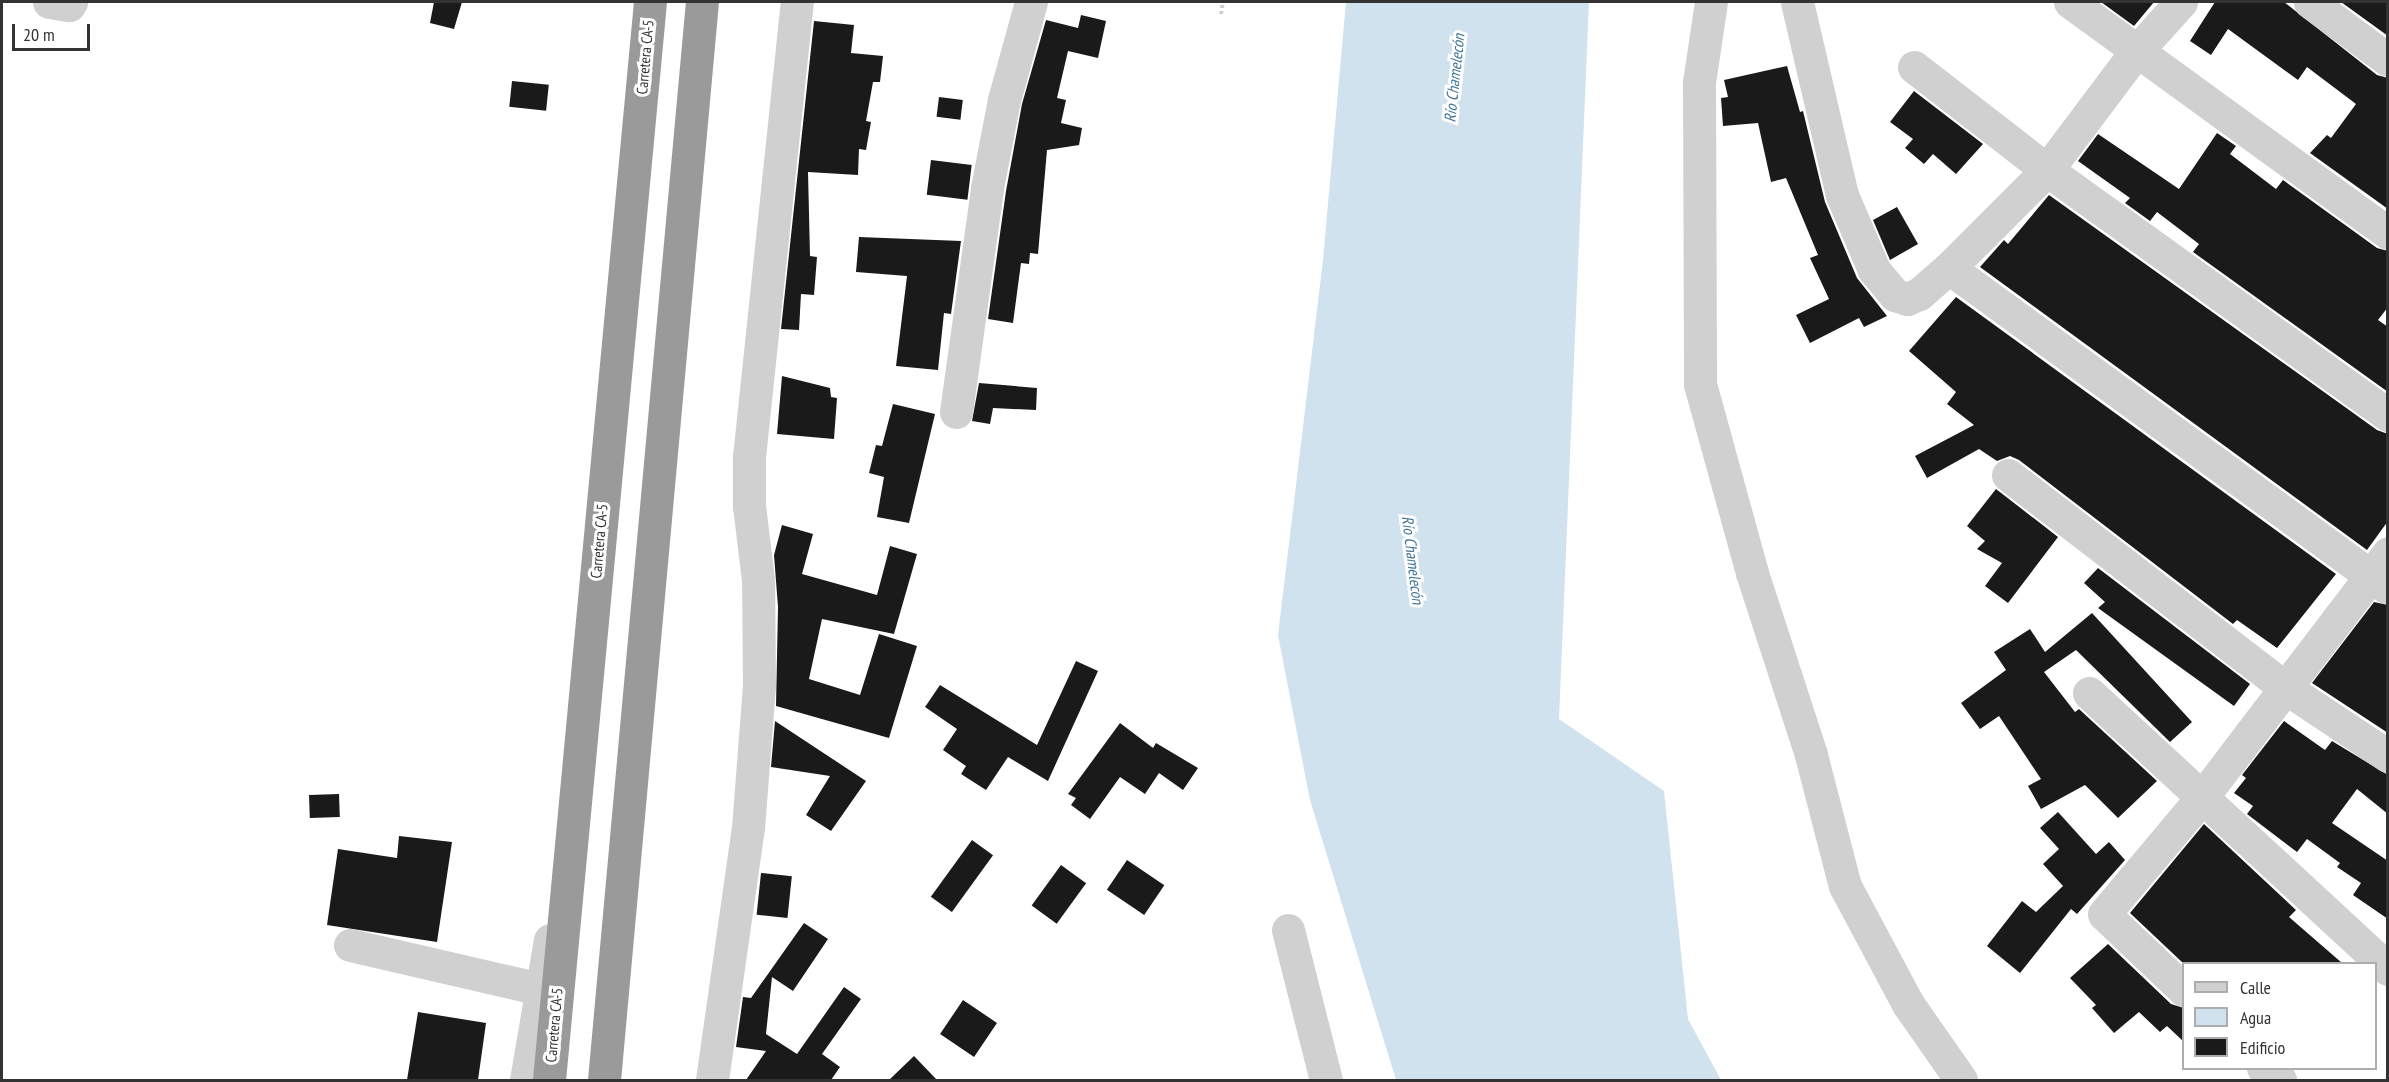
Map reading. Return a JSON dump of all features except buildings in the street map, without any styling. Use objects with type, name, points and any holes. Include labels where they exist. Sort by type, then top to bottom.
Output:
[{"type":"highway","name":"Carretera CA-5","points":[[549,1080],[650,2]]},
{"type":"highway","points":[[604,1080],[702,2]]},
{"type":"street","points":[[49,2],[69,5],[71,2]]},
{"type":"street","points":[[712,1080],[746,839],[759,685],[758,580],[749,506],[749,457],[798,2]]},
{"type":"street","points":[[956,412],[987,188],[1004,100],[1031,2]]},
{"type":"street","points":[[1711,2],[1699,82],[1700,384],[1752,573],[1810,755],[1845,886],[1908,1004],[1961,1080]]},
{"type":"street","points":[[1797,2],[1842,195],[1874,270],[1895,296],[1907,299],[1919,294],[1949,268],[2047,170],[2135,52],[2181,2]]},
{"type":"street","points":[[2070,2],[2135,52],[2388,233]]},
{"type":"street","points":[[2310,2],[2388,60]]},
{"type":"street","points":[[1914,67],[2047,170],[2388,415]]},
{"type":"street","points":[[1949,268],[2381,572],[2284,687],[2203,796],[2104,914],[2182,988]]},
{"type":"street","points":[[2008,475],[2284,687],[2388,756]]},
{"type":"street","points":[[2090,693],[2388,969]]},
{"type":"street","points":[[526,1080],[540,989],[569,850]]},
{"type":"street","points":[[1288,930],[1326,1080]]},
{"type":"street","points":[[350,945],[540,989]]},
{"type":"street","points":[[2266,1070],[2280,1080]]},
{"type":"path","points":[[1221,14],[1223,2]]},
{"type":"water","name":"Río Chamelecón","points":[[1346,2],[1589,2],[1559,719],[1664,791],[1688,1019],[1721,1080],[1396,1080],[1310,800],[1278,635],[1323,260]]}]
